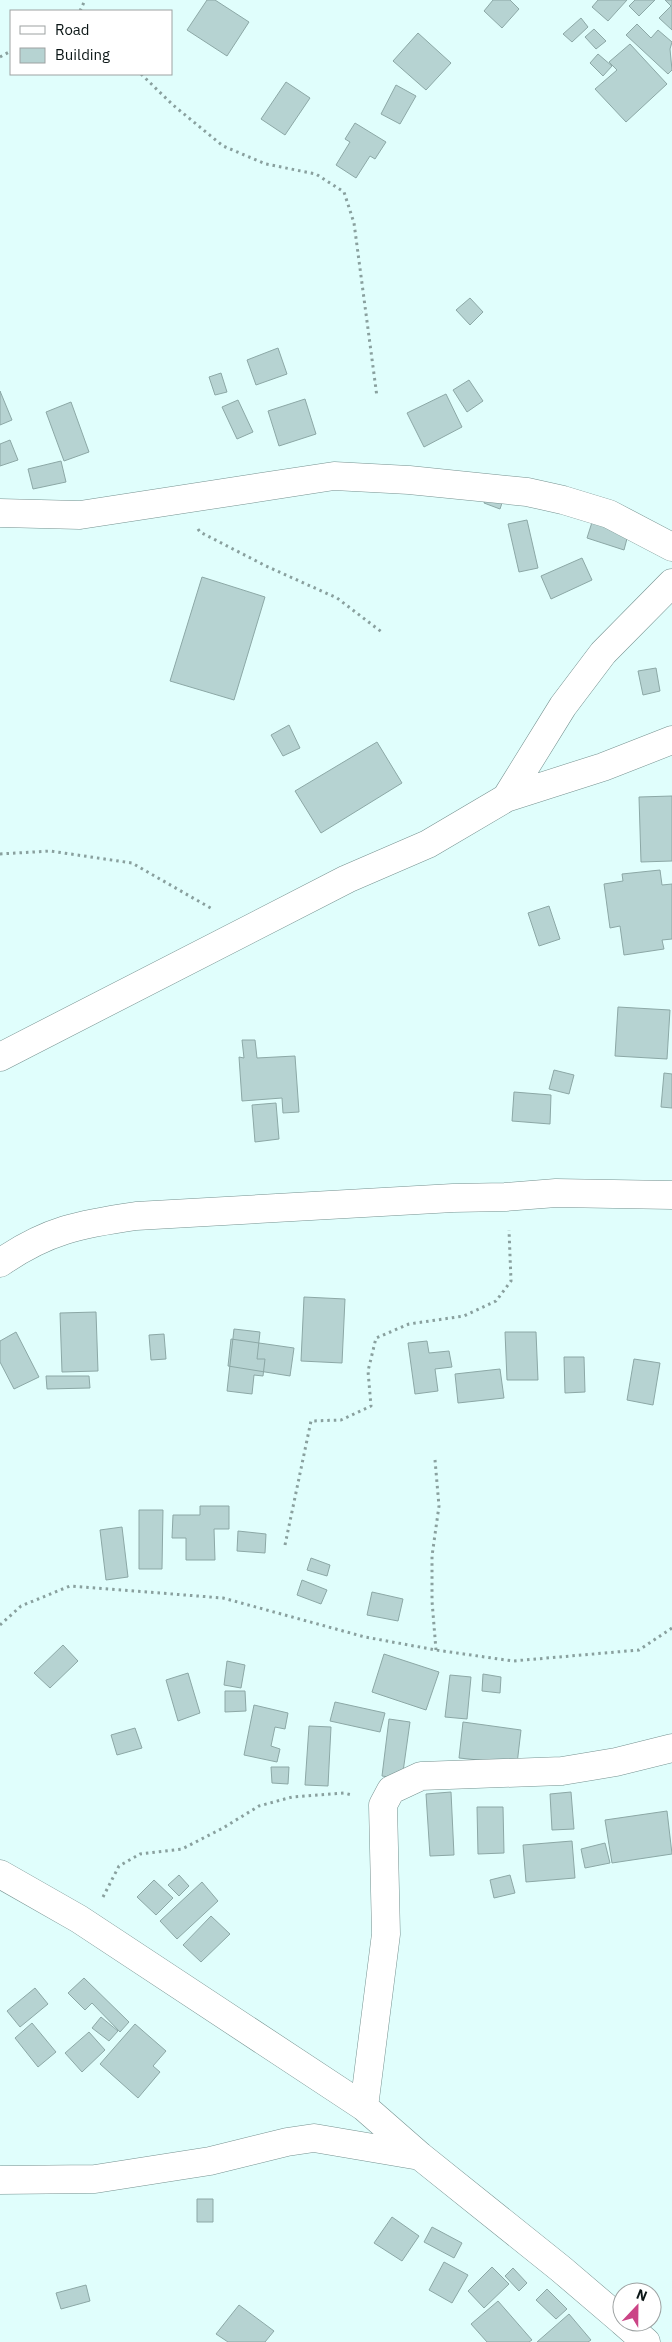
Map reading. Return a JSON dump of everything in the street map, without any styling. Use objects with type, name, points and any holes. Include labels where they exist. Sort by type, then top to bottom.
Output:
[{"type":"street","points":[[0,513],[80,515],[181,501],[284,482],[334,476],[409,480],[527,492],[564,500],[609,514],[672,547]]},
{"type":"street","points":[[506,798],[563,706],[603,653],[672,583]]},
{"type":"street","points":[[0,1058],[347,879],[428,844],[506,798],[603,767],[672,740]]},
{"type":"street","points":[[0,1263],[18,1250],[52,1234],[84,1223],[136,1216],[556,1193],[672,1195]]},
{"type":"street","points":[[364,2107],[386,1934],[382,1805],[391,1790],[421,1776],[562,1771],[616,1762],[672,1748]]},
{"type":"street","points":[[0,1874],[79,1919],[364,2107],[420,2156],[561,2269],[612,2313]]},
{"type":"street","points":[[0,2180],[94,2179],[210,2161],[288,2142],[314,2138],[420,2156]]},
{"type":"street","points":[[634,2332],[646,2342]]},
{"type":"path","points":[[142,75],[173,106],[223,146],[266,164],[316,174],[344,192],[354,223],[377,398]]},
{"type":"path","points":[[181,501],[200,532],[266,566],[337,598],[383,632]]},
{"type":"path","points":[[0,854],[50,851],[132,863],[248,930]]},
{"type":"path","points":[[285,1545],[311,1422],[341,1420],[371,1406],[368,1371],[376,1338],[409,1324],[464,1316],[496,1301],[511,1281],[511,1248],[505,1197]]},
{"type":"path","points":[[435,1460],[439,1506],[432,1556],[432,1601],[436,1650]]},
{"type":"path","points":[[0,1625],[21,1606],[70,1586],[222,1598],[357,1635],[436,1650],[513,1660],[591,1656],[639,1650],[672,1628]]},
{"type":"path","points":[[79,1919],[106,1894],[120,1866],[140,1854],[182,1849],[223,1828],[259,1806],[292,1797],[344,1793],[382,1805]]},
{"type":"building","points":[[207,0],[215,0],[249,22],[227,56],[187,30]]},
{"type":"building","points":[[493,0],[510,0],[519,9],[502,28],[484,11]]},
{"type":"building","points":[[598,0],[627,0],[608,21],[592,7]]},
{"type":"building","points":[[635,0],[655,0],[639,16],[629,6]]},
{"type":"building","points":[[665,0],[672,0],[672,30],[659,18],[671,6]]},
{"type":"building","points":[[581,18],[588,27],[572,42],[563,34]]},
{"type":"building","points":[[637,24],[651,38],[658,30],[672,42],[670,49],[672,70],[668,74],[626,35]]},
{"type":"building","points":[[594,29],[606,41],[596,49],[585,37]]},
{"type":"building","points":[[418,33],[451,63],[426,90],[393,61]]},
{"type":"building","points":[[630,44],[667,84],[626,122],[595,89],[617,70],[609,62]]},
{"type":"building","points":[[598,54],[612,66],[603,76],[590,63]]},
{"type":"building","points":[[286,82],[310,98],[285,135],[261,119]]},
{"type":"building","points":[[396,85],[416,96],[400,124],[381,114]]},
{"type":"building","points":[[355,123],[386,142],[375,159],[370,156],[356,178],[336,165],[350,142],[345,139]]},
{"type":"building","points":[[470,298],[483,312],[470,325],[456,310]]},
{"type":"building","points":[[278,348],[287,374],[256,385],[247,360]]},
{"type":"building","points":[[221,373],[227,392],[215,395],[209,377]]},
{"type":"building","points":[[469,380],[483,401],[467,412],[453,390]]},
{"type":"building","points":[[0,391],[12,420],[0,425]]},
{"type":"building","points":[[446,394],[462,427],[424,447],[407,413]]},
{"type":"building","points":[[305,399],[316,434],[279,446],[268,411]]},
{"type":"building","points":[[238,400],[253,432],[237,439],[222,407]]},
{"type":"building","points":[[71,402],[89,452],[64,461],[46,412]]},
{"type":"building","points":[[10,440],[18,460],[0,466],[0,444]]},
{"type":"building","points":[[61,461],[66,482],[33,489],[28,469]]},
{"type":"building","points":[[487,494],[503,500],[500,509],[484,503]]},
{"type":"building","points":[[593,519],[629,531],[624,550],[587,538]]},
{"type":"building","points":[[527,520],[538,568],[519,572],[508,524]]},
{"type":"building","points":[[582,558],[592,580],[551,599],[541,576]]},
{"type":"building","points":[[202,577],[265,597],[234,700],[170,681]]},
{"type":"building","points":[[656,668],[660,691],[643,695],[638,671]]},
{"type":"building","points":[[289,725],[300,748],[283,756],[271,735]]},
{"type":"building","points":[[377,742],[402,783],[321,833],[295,791]]},
{"type":"building","points":[[672,796],[672,861],[641,862],[639,797]]},
{"type":"building","points":[[660,870],[662,885],[672,884],[672,939],[662,940],[664,949],[624,955],[620,926],[610,928],[604,884],[623,881],[622,874]]},
{"type":"building","points":[[549,906],[560,939],[539,946],[528,913]]},
{"type":"building","points":[[618,1007],[670,1010],[667,1059],[615,1056]]},
{"type":"building","points":[[242,1040],[255,1040],[257,1058],[295,1056],[299,1112],[283,1113],[282,1098],[242,1101],[239,1057],[244,1058]]},
{"type":"building","points":[[554,1070],[574,1075],[569,1094],[549,1089]]},
{"type":"building","points":[[664,1073],[672,1074],[672,1108],[661,1107]]},
{"type":"building","points":[[514,1092],[551,1095],[550,1124],[512,1121]]},
{"type":"building","points":[[276,1103],[279,1139],[255,1142],[252,1105]]},
{"type":"building","points":[[304,1297],[345,1299],[342,1363],[301,1361]]},
{"type":"building","points":[[96,1312],[98,1371],[62,1372],[60,1313]]},
{"type":"building","points":[[234,1329],[260,1332],[257,1359],[265,1359],[263,1376],[254,1375],[252,1394],[227,1391]]},
{"type":"building","points":[[16,1332],[39,1377],[14,1389],[0,1362],[0,1341]]},
{"type":"building","points":[[505,1332],[536,1332],[538,1380],[507,1380]]},
{"type":"building","points":[[164,1334],[166,1359],[151,1360],[149,1335]]},
{"type":"building","points":[[231,1339],[294,1348],[290,1376],[228,1366]]},
{"type":"building","points":[[427,1341],[429,1353],[449,1351],[452,1367],[435,1369],[438,1391],[415,1394],[408,1343]]},
{"type":"building","points":[[564,1357],[584,1357],[585,1392],[565,1393]]},
{"type":"building","points":[[634,1359],[660,1363],[653,1405],[627,1400]]},
{"type":"building","points":[[500,1369],[504,1398],[458,1403],[455,1374]]},
{"type":"building","points":[[46,1376],[89,1376],[90,1388],[47,1389]]},
{"type":"building","points":[[200,1506],[229,1506],[229,1529],[214,1529],[215,1560],[186,1560],[186,1538],[172,1538],[173,1515],[200,1515]]},
{"type":"building","points":[[139,1510],[163,1510],[162,1569],[139,1569]]},
{"type":"building","points":[[122,1527],[128,1577],[106,1580],[100,1530]]},
{"type":"building","points":[[238,1531],[266,1534],[265,1553],[237,1551]]},
{"type":"building","points":[[311,1558],[330,1565],[327,1576],[307,1570]]},
{"type":"building","points":[[302,1580],[327,1590],[321,1604],[297,1595]]},
{"type":"building","points":[[372,1592],[403,1599],[398,1621],[367,1615]]},
{"type":"building","points":[[63,1645],[78,1661],[50,1688],[34,1673]]},
{"type":"building","points":[[384,1654],[439,1672],[426,1710],[372,1692]]},
{"type":"building","points":[[227,1661],[245,1665],[241,1688],[224,1685]]},
{"type":"building","points":[[188,1673],[200,1713],[178,1721],[166,1680]]},
{"type":"building","points":[[483,1674],[501,1677],[500,1693],[482,1691]]},
{"type":"building","points":[[450,1675],[471,1677],[467,1719],[445,1717]]},
{"type":"building","points":[[225,1691],[245,1691],[246,1711],[225,1712]]},
{"type":"building","points":[[335,1702],[385,1713],[380,1732],[330,1721]]},
{"type":"building","points":[[254,1705],[288,1713],[285,1729],[275,1727],[271,1746],[280,1749],[277,1762],[244,1755]]},
{"type":"building","points":[[389,1719],[410,1722],[402,1779],[382,1776]]},
{"type":"building","points":[[463,1722],[521,1730],[517,1764],[459,1758]]},
{"type":"building","points":[[309,1726],[331,1727],[328,1786],[305,1785]]},
{"type":"building","points":[[135,1728],[142,1748],[117,1755],[111,1735]]},
{"type":"building","points":[[271,1767],[289,1767],[288,1784],[272,1783]]},
{"type":"building","points":[[451,1792],[454,1855],[430,1856],[426,1794]]},
{"type":"building","points":[[571,1792],[574,1829],[552,1830],[550,1794]]},
{"type":"building","points":[[477,1807],[503,1807],[504,1853],[478,1854]]},
{"type":"building","points":[[667,1811],[672,1854],[612,1863],[605,1820]]},
{"type":"building","points":[[572,1841],[575,1878],[526,1882],[523,1845]]},
{"type":"building","points":[[605,1843],[610,1863],[585,1868],[581,1849]]},
{"type":"building","points":[[179,1875],[189,1886],[179,1896],[168,1885]]},
{"type":"building","points":[[510,1875],[515,1893],[494,1898],[490,1880]]},
{"type":"building","points":[[154,1880],[173,1898],[156,1915],[137,1897]]},
{"type":"building","points":[[202,1882],[218,1901],[177,1939],[160,1921]]},
{"type":"building","points":[[211,1916],[230,1934],[201,1962],[183,1945]]},
{"type":"building","points":[[84,1978],[129,2022],[120,2032],[92,2003],[85,2010],[68,1993]]},
{"type":"building","points":[[35,1988],[48,2004],[20,2027],[7,2011]]},
{"type":"building","points":[[101,2017],[118,2031],[109,2041],[92,2028]]},
{"type":"building","points":[[32,2023],[56,2052],[38,2067],[15,2038]]},
{"type":"building","points":[[135,2024],[166,2051],[153,2066],[160,2072],[138,2098],[100,2064]]},
{"type":"building","points":[[89,2032],[105,2050],[82,2072],[65,2053]]},
{"type":"building","points":[[197,2199],[213,2199],[213,2222],[197,2222]]},
{"type":"building","points":[[392,2217],[419,2236],[402,2261],[374,2243]]},
{"type":"building","points":[[432,2227],[462,2243],[454,2258],[424,2242]]},
{"type":"building","points":[[444,2262],[468,2275],[452,2303],[429,2290]]},
{"type":"building","points":[[492,2267],[509,2284],[484,2308],[468,2291]]},
{"type":"building","points":[[513,2268],[527,2283],[519,2291],[505,2276]]},
{"type":"building","points":[[86,2285],[90,2301],[61,2309],[56,2293]]},
{"type":"building","points":[[547,2289],[567,2309],[556,2319],[536,2300]]},
{"type":"building","points":[[498,2301],[532,2340],[529,2342],[487,2342],[471,2324]]},
{"type":"building","points":[[239,2305],[274,2331],[265,2342],[228,2342],[216,2334]]},
{"type":"building","points":[[569,2314],[591,2340],[588,2342],[537,2342]]}]
